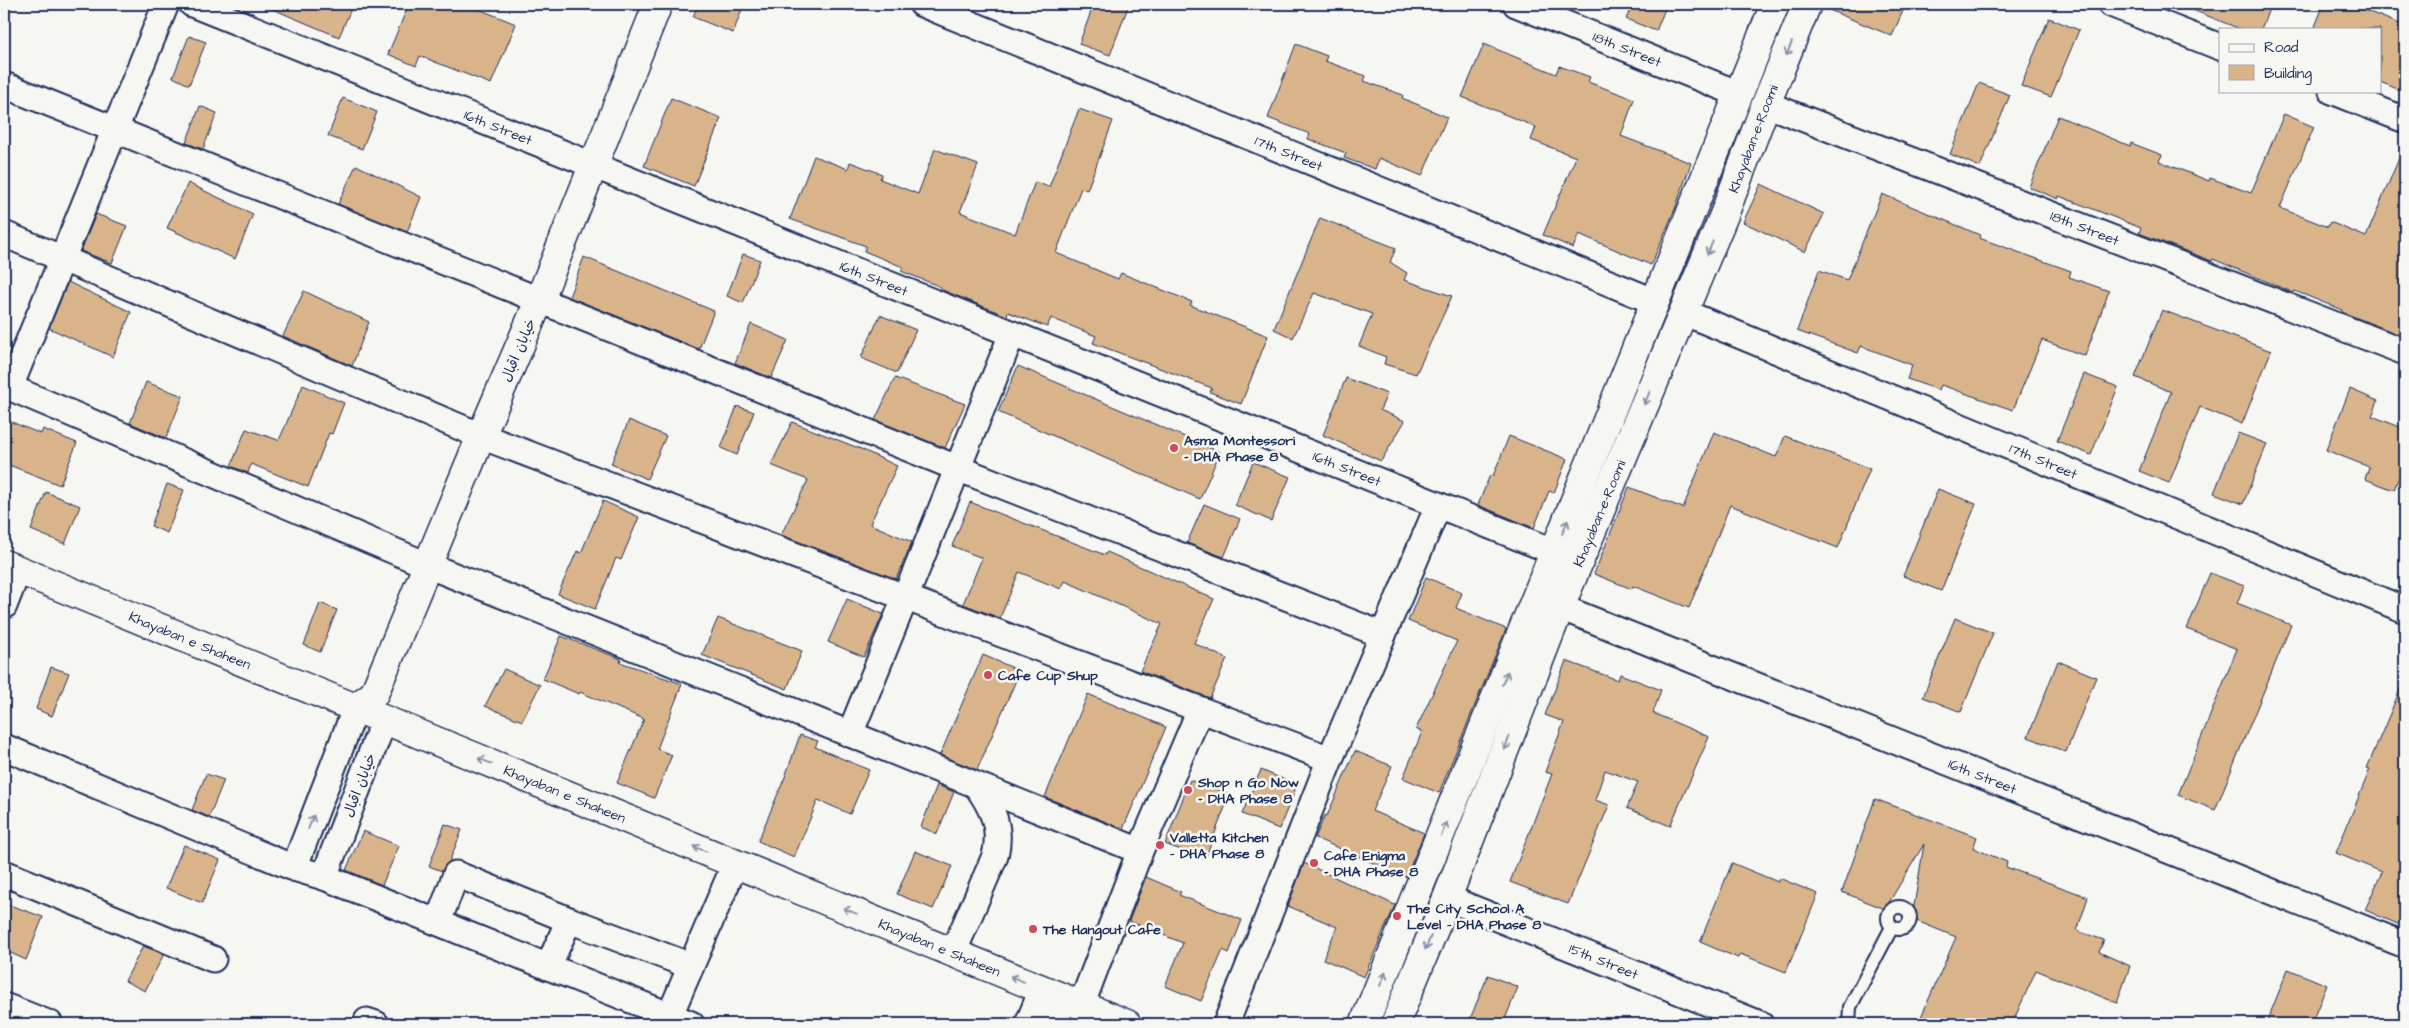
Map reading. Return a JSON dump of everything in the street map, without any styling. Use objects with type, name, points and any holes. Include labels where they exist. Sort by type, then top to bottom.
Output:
[{"type":"street","points":[[166,4],[63,257],[7,386],[427,564],[1140,851]]},
{"type":"street","name":"16th Street","points":[[192,4],[1555,552]]},
{"type":"street","name":"خیابان اقبال","points":[[294,868],[365,700],[427,564],[539,301],[658,4]]},
{"type":"street","name":"17th Street","points":[[922,4],[1656,302]]},
{"type":"street","name":"18th Street","points":[[1516,4],[1739,94]]},
{"type":"street","name":"Khayaban-e-Roomi","points":[[1364,1024],[1775,4]]},
{"type":"street","name":"Khayaban-e-Roomi","points":[[1395,1024],[1447,898],[1560,607],[1724,215],[1766,104],[1807,4]]},
{"type":"street","points":[[2111,4],[2219,47]]},
{"type":"street","points":[[4,85],[957,468],[1383,635]]},
{"type":"street","points":[[2335,92],[2405,120]]},
{"type":"street","name":"18th Street","points":[[1766,104],[2405,352]]},
{"type":"street","points":[[1716,153],[1717,163],[1724,170],[1734,170],[1745,160]]},
{"type":"street","points":[[1696,202],[1705,197],[1715,198],[1723,205],[1724,215]]},
{"type":"street","points":[[4,234],[63,257],[481,436],[1330,759]]},
{"type":"street","name":"17th Street","points":[[1682,312],[2405,610]]},
{"type":"street","points":[[850,734],[1012,334]]},
{"type":"street","points":[[1226,1024],[1330,759],[1438,506]]},
{"type":"street","points":[[4,606],[11,567]]},
{"type":"street","name":"Khayaban e Shaheen","points":[[11,567],[365,700],[384,720],[1127,1024]]},
{"type":"street","name":"16th Street","points":[[1560,607],[2405,945]]},
{"type":"street","points":[[1054,1024],[1063,998],[1140,851],[1200,710]]},
{"type":"street","name":"خیابان اقبال","points":[[324,877],[384,720]]},
{"type":"street","points":[[4,747],[294,868],[324,877],[438,922],[675,1021],[691,966],[735,864]]},
{"type":"street","points":[[952,953],[998,843],[998,828],[992,808],[977,786]]},
{"type":"street","points":[[4,873],[213,959]]},
{"type":"street","points":[[438,922],[456,874],[569,920],[691,966]]},
{"type":"street","name":"15th Street","points":[[1447,898],[1760,1024]]},
{"type":"street","points":[[548,967],[569,920]]},
{"type":"street","points":[[1028,1024],[1063,998]]},
{"type":"street","points":[[4,1006],[50,1024]]},
{"type":"lane","points":[[1849,1024],[1850,1007],[1892,927]]},
{"type":"building","points":[[264,4],[353,4],[339,37],[263,5]]},
{"type":"building","points":[[409,4],[466,4],[516,24],[491,84],[420,56],[416,66],[388,54]]},
{"type":"building","points":[[698,4],[744,4],[733,33],[693,17]]},
{"type":"building","points":[[1094,4],[1129,4],[1110,55],[1079,44]]},
{"type":"building","points":[[1633,4],[1667,4],[1656,31],[1626,19]]},
{"type":"building","points":[[1822,4],[1906,4],[1892,36],[1822,7]]},
{"type":"building","points":[[2178,4],[2271,4],[2261,28],[2238,28]]},
{"type":"building","points":[[2324,4],[2349,4],[2405,26],[2405,92],[2382,83],[2382,28],[2314,28]]},
{"type":"building","points":[[2049,18],[2079,30],[2051,97],[2021,86]]},
{"type":"building","points":[[189,36],[206,42],[189,85],[173,77]]},
{"type":"building","points":[[1296,44],[1327,56],[1325,61],[1366,76],[1364,81],[1403,95],[1402,98],[1447,117],[1422,176],[1379,158],[1375,169],[1344,158],[1346,153],[1308,139],[1310,134],[1268,118]]},
{"type":"building","points":[[1484,44],[1556,74],[1559,66],[1590,77],[1588,82],[1634,99],[1621,136],[1691,163],[1675,209],[1651,265],[1579,234],[1573,248],[1543,235],[1576,157],[1531,140],[1536,127],[1462,97]]},
{"type":"building","points":[[1979,83],[2010,95],[1980,167],[1950,154]]},
{"type":"building","points":[[343,98],[377,112],[362,149],[328,136]]},
{"type":"building","points":[[671,98],[721,118],[694,186],[644,166]]},
{"type":"building","points":[[200,106],[217,113],[203,149],[186,143]]},
{"type":"building","points":[[1079,109],[1113,121],[1087,190],[1081,188],[1056,253],[1118,279],[1121,273],[1192,302],[1190,305],[1268,336],[1241,404],[1210,392],[1212,388],[1093,343],[1096,336],[1051,318],[1047,327],[1008,312],[1007,316],[901,271],[903,267],[864,251],[866,246],[790,219],[814,156],[848,169],[850,162],[882,174],[880,179],[918,194],[935,149],[978,165],[960,212],[1015,234],[1035,182],[1049,187]]},
{"type":"building","points":[[2284,114],[2314,127],[2280,208],[2328,227],[2330,222],[2366,237],[2405,144],[2405,337],[2295,291],[2294,293],[2213,259],[2212,261],[2139,233],[2141,228],[2059,196],[2058,199],[2029,187],[2058,116],[2130,146],[2131,143],[2162,155],[2159,161],[2209,181],[2210,178],[2251,193]]},
{"type":"building","points":[[356,165],[421,197],[407,232],[338,204]]},
{"type":"building","points":[[188,183],[253,214],[235,259],[167,228]]},
{"type":"building","points":[[1761,184],[1824,214],[1805,252],[1743,222]]},
{"type":"building","points":[[1882,194],[1980,235],[1979,238],[2071,271],[2069,277],[2109,291],[2085,356],[2042,340],[2013,410],[1941,385],[1939,390],[1907,379],[1912,365],[1861,346],[1858,353],[1797,331],[1819,270],[1847,280]]},
{"type":"building","points":[[96,214],[127,226],[112,263],[81,251]]},
{"type":"building","points":[[1320,218],[1396,248],[1390,262],[1407,273],[1404,280],[1452,296],[1416,374],[1384,364],[1386,357],[1359,346],[1372,314],[1314,293],[1293,338],[1274,329]]},
{"type":"building","points":[[743,254],[760,260],[743,303],[727,296]]},
{"type":"building","points":[[584,257],[714,311],[699,349],[569,297]]},
{"type":"building","points":[[68,282],[131,312],[113,357],[49,328]]},
{"type":"building","points":[[304,291],[369,322],[352,366],[283,336]]},
{"type":"building","points":[[2162,310],[2271,351],[2242,424],[2200,407],[2169,483],[2139,471],[2171,392],[2135,377]]},
{"type":"building","points":[[880,315],[916,330],[897,373],[861,358]]},
{"type":"building","points":[[751,324],[788,340],[771,378],[735,363]]},
{"type":"building","points":[[1018,366],[1220,452],[1200,499],[998,412]]},
{"type":"building","points":[[2084,374],[2118,387],[2091,455],[2057,441]]},
{"type":"building","points":[[895,378],[965,404],[945,448],[875,420]]},
{"type":"building","points":[[1346,378],[1387,394],[1380,410],[1405,421],[1381,461],[1323,435]]},
{"type":"building","points":[[146,382],[183,396],[166,438],[130,423]]},
{"type":"building","points":[[303,385],[344,403],[332,434],[329,433],[308,487],[251,464],[248,473],[231,466],[246,429],[278,440],[280,438]]},
{"type":"building","points":[[2350,389],[2378,401],[2372,416],[2405,429],[2405,461],[2394,490],[2365,479],[2369,467],[2326,450]]},
{"type":"building","points":[[737,406],[754,412],[737,455],[721,448]]},
{"type":"building","points":[[4,419],[41,434],[43,429],[77,443],[60,485],[4,463]]},
{"type":"building","points":[[629,420],[666,436],[647,479],[611,464]]},
{"type":"building","points":[[792,422],[861,449],[897,466],[870,524],[912,542],[896,579],[781,535],[808,480],[771,465]]},
{"type":"building","points":[[1714,432],[1776,457],[1785,436],[1870,469],[1838,548],[1730,505],[1689,608],[1633,586],[1632,589],[1594,574],[1629,487],[1683,508]]},
{"type":"building","points":[[2238,433],[2267,444],[2243,504],[2214,493]]},
{"type":"building","points":[[1509,436],[1567,459],[1554,493],[1549,491],[1534,528],[1478,505],[1490,475],[1493,476]]},
{"type":"building","points":[[1253,462],[1290,477],[1271,521],[1235,505]]},
{"type":"building","points":[[167,484],[184,490],[167,533],[151,526]]},
{"type":"building","points":[[1938,489],[1976,504],[1941,591],[1903,576]]},
{"type":"building","points":[[46,492],[80,506],[65,544],[31,530]]},
{"type":"building","points":[[603,501],[639,517],[621,560],[616,558],[595,609],[558,594],[577,551],[581,553]]},
{"type":"building","points":[[970,502],[1105,555],[1107,552],[1214,599],[1194,643],[1227,659],[1210,698],[1140,671],[1162,624],[1065,581],[1061,589],[1019,572],[1000,618],[963,604],[982,558],[952,546]]},
{"type":"building","points":[[1204,504],[1240,519],[1224,557],[1187,543]]},
{"type":"building","points":[[2210,573],[2244,586],[2237,603],[2291,625],[2215,810],[2178,795],[2237,649],[2187,629]]},
{"type":"building","points":[[1426,577],[1462,593],[1456,608],[1506,629],[1439,793],[1403,778],[1422,732],[1416,729],[1457,641],[1408,621]]},
{"type":"building","points":[[847,599],[883,614],[864,657],[828,642]]},
{"type":"building","points":[[320,603],[337,610],[320,652],[304,645]]},
{"type":"building","points":[[718,618],[802,651],[787,689],[702,655]]},
{"type":"building","points":[[1955,618],[1993,633],[1961,712],[1923,697]]},
{"type":"building","points":[[561,636],[621,659],[620,662],[682,684],[657,749],[672,755],[654,798],[617,783],[644,719],[580,692],[579,694],[543,679]]},
{"type":"building","points":[[983,655],[1020,671],[977,770],[940,755]]},
{"type":"building","points":[[1566,661],[1618,680],[1620,674],[1661,690],[1653,713],[1709,737],[1670,826],[1627,808],[1638,782],[1605,770],[1595,800],[1609,805],[1568,904],[1510,882],[1552,774],[1545,772],[1564,722],[1545,715]]},
{"type":"building","points":[[2058,661],[2096,677],[2066,752],[2028,737]]},
{"type":"building","points":[[51,667],[69,673],[52,716],[36,709]]},
{"type":"building","points":[[504,669],[540,685],[522,721],[485,706]]},
{"type":"building","points":[[2405,678],[2405,913],[2400,925],[2365,910],[2382,872],[2336,853],[2370,769],[2367,768]]},
{"type":"building","points":[[1088,694],[1166,727],[1123,829],[1045,797]]},
{"type":"building","points":[[800,735],[818,741],[815,747],[869,770],[850,814],[818,800],[794,857],[758,841],[785,777]]},
{"type":"building","points":[[1355,751],[1392,766],[1372,811],[1424,833],[1406,877],[1315,838],[1325,815],[1327,816]]},
{"type":"building","points":[[1261,770],[1297,785],[1279,829],[1242,814]]},
{"type":"building","points":[[206,774],[224,780],[209,817],[192,810]]},
{"type":"building","points":[[1190,780],[1230,794],[1205,859],[1165,844]]},
{"type":"building","points":[[937,785],[954,792],[937,834],[921,827]]},
{"type":"building","points":[[1875,799],[1977,837],[1973,848],[2007,862],[2006,867],[2088,897],[2077,931],[2104,940],[2099,952],[2130,966],[2117,1003],[2036,970],[2012,1024],[1918,1024],[1956,937],[1912,919],[1924,844],[1885,909],[1842,892]]},
{"type":"building","points":[[445,824],[462,830],[449,862],[442,871],[429,866]]},
{"type":"building","points":[[363,831],[399,846],[382,885],[346,870]]},
{"type":"building","points":[[184,845],[220,860],[202,903],[166,888]]},
{"type":"building","points":[[915,851],[952,866],[933,909],[897,894]]},
{"type":"building","points":[[1304,863],[1395,905],[1364,977],[1323,959],[1337,927],[1288,906]]},
{"type":"building","points":[[1732,863],[1778,882],[1779,878],[1818,894],[1786,972],[1740,954],[1738,958],[1700,942]]},
{"type":"building","points":[[1146,877],[1181,892],[1179,895],[1242,920],[1229,953],[1223,950],[1201,1001],[1165,986],[1183,943],[1129,921]]},
{"type":"building","points":[[4,903],[43,917],[26,960],[4,950]]},
{"type":"building","points":[[143,946],[164,954],[145,991],[125,981]]},
{"type":"building","points":[[2288,969],[2327,985],[2311,1024],[2266,1024]]},
{"type":"building","points":[[1488,975],[1518,987],[1503,1024],[1468,1024]]},
{"type":"place","name":"Asma Montessori - DHA Phase 8","points":[[1174,448]]},
{"type":"place","name":"Cafe Cup Shup","points":[[988,675]]},
{"type":"place","name":"Shop n Go Now - DHA Phase 8","points":[[1188,790]]},
{"type":"place","name":"Valletta Kitchen - DHA Phase 8","points":[[1160,845]]},
{"type":"place","name":"Cafe Enigma - DHA Phase 8","points":[[1314,863]]},
{"type":"place","name":"The City School A Level - DHA Phase 8","points":[[1397,916]]},
{"type":"place","name":"The Hangout Cafe","points":[[1033,929]]}]
